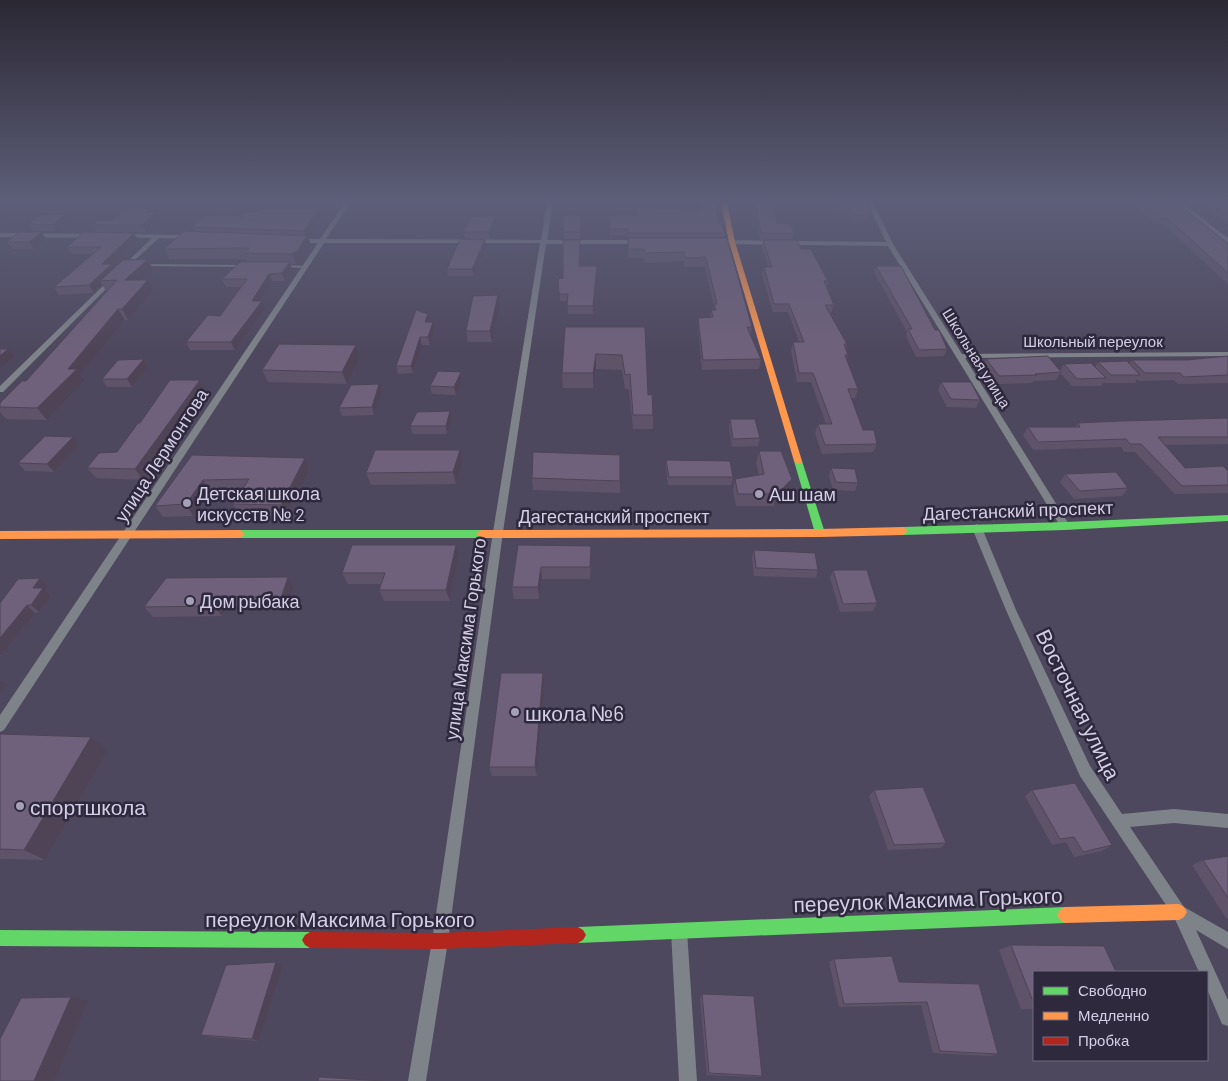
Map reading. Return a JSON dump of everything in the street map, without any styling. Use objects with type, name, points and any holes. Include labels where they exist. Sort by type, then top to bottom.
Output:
[{"type":"main road","points":[[735,252],[820,533]]},
{"type":"main road","name":"Дагестанский проспект","points":[[0,535],[498,532],[820,533],[1065,526],[1228,518]]},
{"type":"main road","name":"переулок Максима Горького","points":[[0,938],[440,942],[1079,914],[1179,912]]},
{"type":"street","points":[[0,390],[140,252]]},
{"type":"street","name":"улица Лермонтова","points":[[0,726],[314,252]]},
{"type":"street","name":"улица Максима Горького","points":[[417,1081],[440,942],[498,532],[542,252]]},
{"type":"street","name":"Школьная улица","points":[[895,252],[1065,526]]},
{"type":"street","name":"Школьный переулок","points":[[959,356],[1228,354]]},
{"type":"street","name":"Восточная улица","points":[[977,528],[1011,610],[1085,771],[1179,912],[1207,971]]},
{"type":"street","points":[[1118,821],[1174,816],[1228,821]]},
{"type":"street","points":[[1179,912],[1228,941]]},
{"type":"street","points":[[679,931],[688,1081]]},
{"type":"street","name":"Восточная улица","points":[[1208,974],[1228,1018]]},
{"type":"lane","points":[[128,264],[256,266]]},
{"type":"lane","points":[[275,266],[305,267]]},
{"type":"building","points":[[95,252],[114,252],[102,264],[112,264],[89,285],[54,287]]},
{"type":"building","points":[[245,252],[295,252],[292,254]]},
{"type":"building","points":[[454,252],[479,252],[472,269],[447,269]]},
{"type":"building","points":[[563,252],[580,252],[579,266],[597,266],[593,306],[567,306],[568,294],[559,294],[558,279],[563,278]]},
{"type":"building","points":[[684,252],[731,252],[752,327],[747,327],[761,359],[703,360],[698,318],[713,317],[711,310],[716,310],[714,304],[717,304],[706,257],[685,258]]},
{"type":"building","points":[[767,252],[813,252],[828,281],[824,281],[834,305],[825,305],[847,344],[844,344],[848,355],[845,355],[858,389],[848,389],[863,430],[874,430],[877,444],[825,445],[818,424],[832,424],[813,373],[799,373],[793,342],[804,342],[789,304],[774,304],[764,267],[772,267]]},
{"type":"building","points":[[1205,252],[1228,252],[1228,273]]},
{"type":"building","points":[[148,259],[125,280],[148,280],[122,309],[118,309],[68,369],[77,369],[37,408],[0,407],[0,403],[22,381],[26,381],[117,280],[100,281],[123,260]]},
{"type":"building","points":[[240,262],[290,262],[282,273],[269,274],[252,301],[262,301],[231,342],[186,342],[208,315],[220,316],[247,279],[222,279]]},
{"type":"building","points":[[876,266],[901,266],[935,330],[939,330],[947,349],[919,350],[908,329],[912,329]]},
{"type":"building","points":[[498,295],[490,331],[466,331],[473,296]]},
{"type":"building","points":[[416,310],[428,314],[425,322],[433,322],[428,337],[420,337],[411,366],[396,366]]},
{"type":"building","points":[[565,327],[645,327],[648,395],[652,394],[653,415],[633,415],[630,374],[625,375],[622,355],[596,354],[593,373],[562,373]]},
{"type":"building","points":[[279,344],[356,345],[342,372],[262,370]]},
{"type":"building","points":[[0,349],[8,349],[0,356]]},
{"type":"building","points":[[1048,356],[1061,372],[999,376],[986,359]]},
{"type":"building","points":[[1228,356],[1228,375],[1184,377],[1180,373],[1145,373],[1132,360],[1187,360]]},
{"type":"building","points":[[144,359],[127,379],[102,379],[118,360]]},
{"type":"building","points":[[1127,361],[1140,375],[1111,375],[1098,362]]},
{"type":"building","points":[[1091,363],[1106,378],[1077,379],[1064,364]]},
{"type":"building","points":[[438,371],[461,372],[454,387],[430,386]]},
{"type":"building","points":[[170,380],[200,380],[135,469],[87,468],[99,453],[117,452]]},
{"type":"building","points":[[941,382],[971,382],[980,400],[951,399]]},
{"type":"building","points":[[379,384],[372,407],[339,408],[351,385]]},
{"type":"building","points":[[450,411],[446,426],[410,426],[417,412]]},
{"type":"building","points":[[1228,418],[1228,437],[1158,437],[1185,468],[1223,466],[1228,471],[1228,485],[1182,486],[1141,444],[1130,444],[1126,439],[1038,442],[1028,427],[1080,427],[1078,423]]},
{"type":"building","points":[[730,419],[755,419],[760,438],[733,439]]},
{"type":"building","points":[[45,436],[73,437],[47,464],[18,463]]},
{"type":"building","points":[[375,450],[460,450],[453,472],[366,473]]},
{"type":"building","points":[[759,451],[781,451],[792,479],[777,494],[738,494],[735,479],[764,474]]},
{"type":"building","points":[[533,452],[620,455],[620,481],[532,478]]},
{"type":"building","points":[[192,455],[305,458],[281,505],[233,504],[249,479],[203,480],[186,504],[155,506]]},
{"type":"building","points":[[666,460],[730,461],[733,477],[669,477]]},
{"type":"building","points":[[831,468],[855,469],[858,483],[836,482]]},
{"type":"building","points":[[1116,472],[1128,488],[1080,491],[1065,474]]},
{"type":"building","points":[[352,545],[456,545],[446,590],[379,590],[385,573],[342,573]]},
{"type":"building","points":[[518,545],[591,546],[590,567],[541,567],[538,587],[512,587]]},
{"type":"building","points":[[754,550],[815,553],[818,570],[756,568]]},
{"type":"building","points":[[833,570],[867,570],[877,603],[843,604]]},
{"type":"building","points":[[288,577],[281,598],[220,596],[214,606],[144,607],[166,578]]},
{"type":"building","points":[[40,578],[33,588],[43,588],[31,605],[27,605],[0,638],[0,603],[18,579]]},
{"type":"building","points":[[501,673],[543,673],[535,767],[489,767]]},
{"type":"building","name":"спортшкола","points":[[0,734],[91,737],[24,850],[0,849]]},
{"type":"building","points":[[1075,783],[1112,845],[1083,852],[1074,837],[1060,839],[1032,790]]},
{"type":"building","points":[[923,787],[946,843],[894,845],[874,790]]},
{"type":"building","points":[[1228,856],[1228,898],[1203,860]]},
{"type":"building","points":[[1011,945],[1104,946],[1116,971],[1033,971],[1033,1001]]},
{"type":"building","points":[[892,956],[899,982],[979,984],[998,1054],[940,1051],[927,1002],[844,1004],[834,959]]},
{"type":"building","points":[[276,962],[252,1039],[201,1035],[226,965]]},
{"type":"building","points":[[702,994],[754,996],[762,1076],[709,1073]]},
{"type":"building","points":[[71,997],[34,1081],[0,1081],[0,1039],[21,998]]},
{"type":"building","points":[[319,1077],[383,1081],[318,1081]]},
{"type":"traffic: fast","points":[[798,461],[820,533]]},
{"type":"traffic: fast","points":[[903,531],[1228,518]]},
{"type":"traffic: fast","points":[[240,534],[481,534]]},
{"type":"traffic: fast","points":[[578,935],[1065,915]]},
{"type":"traffic: fast","points":[[0,938],[310,940]]},
{"type":"traffic: slow","points":[[735,252],[798,461]]},
{"type":"traffic: slow","points":[[481,534],[903,531]]},
{"type":"traffic: slow","points":[[0,535],[240,534]]},
{"type":"traffic: slow","points":[[1065,915],[1179,912]]},
{"type":"traffic: jam","points":[[310,940],[440,941],[578,935]]},
{"type":"place","name":"Аш шам","points":[[759,494]]},
{"type":"place","name":"Детская школа искусств № 2","points":[[187,503]]},
{"type":"place","name":"Дом рыбака","points":[[190,601]]},
{"type":"place","name":"школа №6","points":[[515,712]]},
{"type":"place","name":"спортшкола","points":[[20,806]]}]
